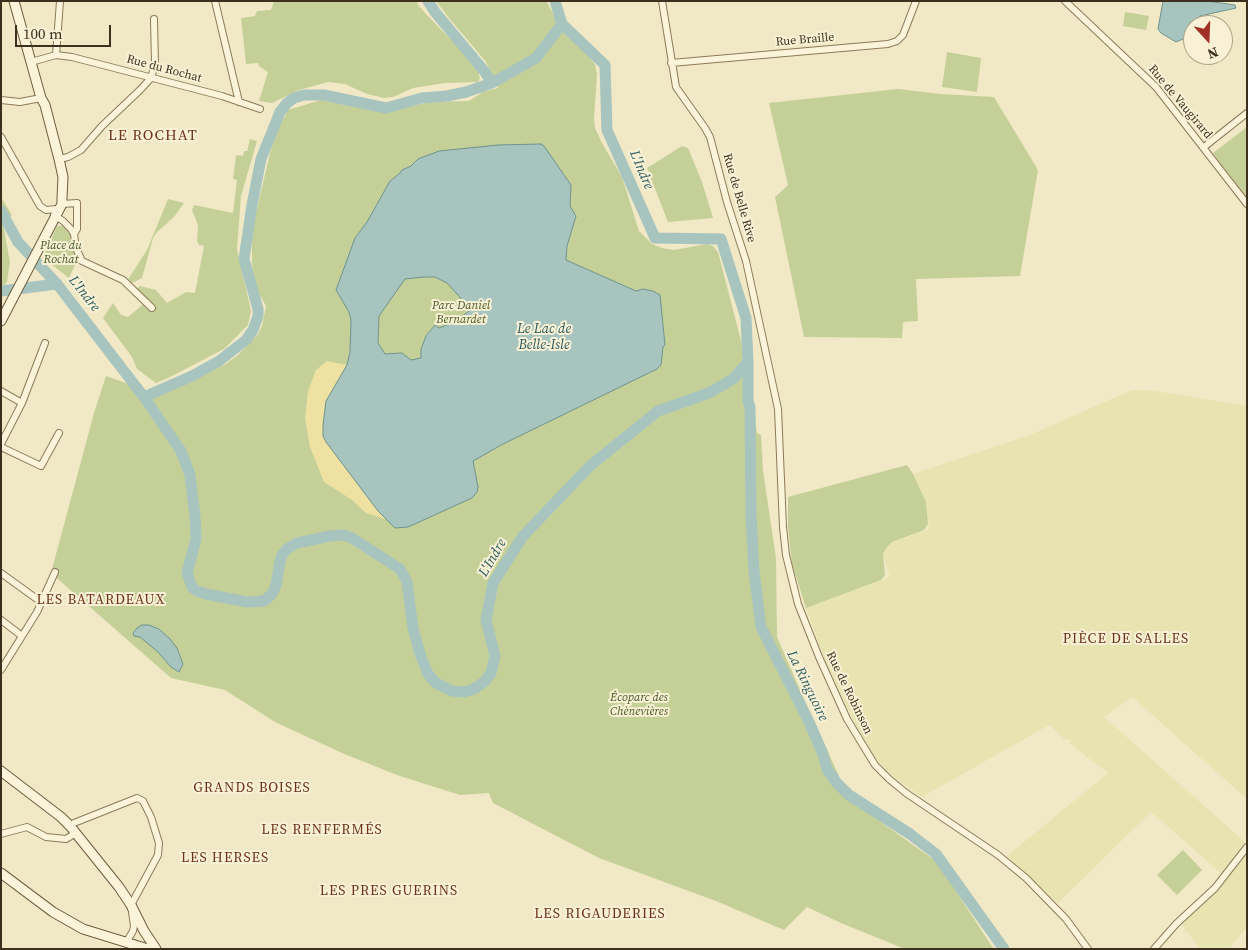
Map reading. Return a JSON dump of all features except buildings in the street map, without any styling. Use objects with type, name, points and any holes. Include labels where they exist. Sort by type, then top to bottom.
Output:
[{"type":"main road","points":[[1,321],[58,210],[63,177],[45,105],[41,98],[14,1]]},
{"type":"main road","points":[[41,98],[40,106],[55,161],[58,210]]},
{"type":"main road","points":[[1,771],[61,817],[73,829],[119,887],[156,949]]},
{"type":"main road","points":[[1,873],[53,912],[83,929],[148,949]]},
{"type":"street","points":[[56,55],[60,1]]},
{"type":"street","points":[[216,1],[240,102]]},
{"type":"street","name":"Rue de Belle Rive","points":[[662,1],[676,87],[710,137],[727,202],[746,261],[778,409]]},
{"type":"street","name":"Rue Braille","points":[[671,63],[888,44],[897,41],[903,35],[916,1]]},
{"type":"street","name":"Rue de Vaugirard","points":[[1065,1],[1156,87],[1247,204]]},
{"type":"street","points":[[59,159],[68,157],[81,150],[102,126],[151,78],[155,64],[154,20]]},
{"type":"street","name":"Rue du Rochat","points":[[32,62],[56,55],[72,57],[222,96],[260,109]]},
{"type":"street","points":[[1,100],[20,102],[41,98]]},
{"type":"street","points":[[1204,147],[1247,113]]},
{"type":"street","points":[[1,137],[40,206],[46,210],[58,210],[77,203],[77,229],[74,234]]},
{"type":"street","points":[[58,210],[74,234],[76,248],[82,261],[123,280],[152,308]]},
{"type":"street","points":[[45,343],[22,403],[1,445],[41,466],[59,433]]},
{"type":"street","points":[[1,391],[22,403]]},
{"type":"street","name":"Rue de Robinson","points":[[778,409],[783,527],[791,580],[798,604],[819,657],[859,740],[875,765],[889,779],[906,793],[998,855],[1026,878],[1066,919],[1088,949]]},
{"type":"street","points":[[1,670],[42,602],[55,572]]},
{"type":"street","points":[[1,573],[42,602]]},
{"type":"street","points":[[1,620],[22,636]]},
{"type":"street","points":[[1,834],[27,827],[46,837],[66,839],[73,829],[74,823],[137,798],[143,801],[151,816],[159,843],[158,855],[131,905],[134,926],[127,941]]},
{"type":"street","points":[[1154,949],[1176,924],[1214,888],[1247,848]]},
{"type":"shaded area","points":[[1132,390],[1155,391],[1247,406],[1247,799],[1132,697],[1104,717],[1246,843],[1222,874],[1151,812],[1058,903],[1007,856],[1108,773],[1069,743],[1072,740],[1064,739],[1049,725],[922,797],[898,780],[874,756],[852,718],[823,655],[806,608],[890,577],[883,554],[887,547],[892,542],[929,529],[926,502],[913,474],[1030,435]]},
{"type":"shaded area","points":[[1247,847],[1247,927],[1229,949],[1200,949],[1182,925]]},
{"type":"green space","points":[[274,1],[417,1],[426,14],[466,55],[478,71],[480,78],[478,82],[445,83],[413,88],[393,97],[384,98],[367,94],[345,84],[328,82],[299,90],[272,103],[259,101],[268,72],[259,66],[258,63],[246,64],[241,18],[255,16],[257,11],[271,10]]},
{"type":"green space","points":[[436,1],[546,1],[566,36],[577,40],[595,65],[597,74],[595,128],[622,177],[639,231],[652,244],[662,248],[674,250],[707,244],[713,246],[718,252],[744,352],[742,360],[748,368],[757,433],[761,435],[763,471],[776,558],[777,637],[850,800],[937,862],[993,948],[905,949],[807,907],[784,930],[716,901],[599,858],[493,803],[489,793],[460,795],[397,775],[342,753],[275,722],[225,690],[171,678],[51,573],[94,413],[106,376],[160,395],[163,391],[178,383],[224,365],[238,355],[258,334],[262,326],[266,306],[257,290],[252,265],[252,240],[256,213],[270,153],[278,129],[288,110],[321,100],[385,112],[430,102],[469,101],[483,92],[498,88],[486,62]]},
{"type":"green space","points":[[1125,12],[1149,16],[1146,30],[1123,26]]},
{"type":"green space","points":[[947,52],[981,58],[977,92],[942,87]]},
{"type":"green space","points":[[898,89],[994,97],[1038,170],[1020,276],[916,279],[918,321],[903,322],[902,338],[804,337],[775,197],[788,185],[769,103]]},
{"type":"green space","points":[[1247,127],[1247,196],[1245,197],[1213,153]]},
{"type":"green space","points":[[250,139],[257,141],[241,196],[237,249],[251,311],[248,325],[224,349],[156,383],[137,369],[132,357],[103,318],[113,303],[121,315],[128,317],[147,301],[136,289],[140,286],[156,290],[167,303],[186,292],[195,293],[204,246],[199,245],[197,241],[198,225],[192,210],[194,205],[233,213],[237,180],[233,179],[236,155],[243,156],[244,151],[247,151]]},
{"type":"green space","points":[[682,146],[688,148],[702,182],[713,218],[668,222],[647,168]]},
{"type":"green space","points":[[1,197],[12,215],[3,224],[10,262],[7,282],[1,288]]},
{"type":"green space","points":[[168,199],[184,203],[174,217],[153,238],[142,278],[130,284],[127,281],[147,250]]},
{"type":"green space","name":"Place du Rochat","points":[[57,226],[63,226],[71,235],[78,258],[69,278],[43,258]]},
{"type":"green space","points":[[907,465],[926,502],[928,524],[924,530],[892,542],[887,547],[883,554],[885,575],[881,580],[806,608],[792,564],[788,527],[788,497]]},
{"type":"green space","points":[[1183,850],[1202,870],[1177,895],[1157,875]]},
{"type":"sand","points":[[327,361],[347,365],[326,401],[323,425],[378,511],[388,520],[366,513],[352,500],[324,482],[310,447],[305,418],[308,391],[316,370]]},
{"type":"water","points":[[1163,1],[1207,1],[1235,5],[1236,8],[1204,15],[1183,15],[1183,39],[1176,42],[1158,29]]},
{"type":"water","name":"Le Lac de Belle-Isle","points":[[541,144],[571,185],[570,206],[576,216],[567,246],[566,260],[636,291],[643,289],[660,295],[665,345],[663,347],[661,365],[657,369],[501,445],[473,461],[478,487],[477,492],[472,498],[408,527],[395,528],[378,511],[323,436],[326,401],[347,365],[350,352],[351,320],[349,312],[336,290],[355,238],[367,222],[390,181],[402,170],[411,166],[418,159],[439,151],[498,145]],"holes":[[[435,277],[447,283],[465,303],[469,311],[456,321],[439,328],[435,325],[426,336],[421,349],[421,358],[411,360],[402,353],[385,354],[378,343],[379,316],[405,279]]]},
{"type":"water","points":[[142,625],[149,625],[159,629],[170,639],[177,648],[183,664],[179,672],[171,667],[158,652],[140,637],[134,636],[133,633]]},
{"type":"waterway","name":"L'Indre","points":[[144,397],[192,376],[219,361],[246,340],[253,330],[258,316],[258,309],[244,259],[252,205],[261,159],[280,112],[287,103],[294,98],[304,95],[324,95],[386,108],[422,98],[466,92],[492,83],[428,1]]},
{"type":"waterway","name":"L'Indre","points":[[1,211],[18,242],[57,284],[144,397],[181,451],[190,475],[195,516],[196,539],[187,573],[192,587],[206,594],[247,602],[264,601],[272,594],[276,585],[280,561],[287,549],[297,543],[330,536],[343,535],[352,538],[400,569],[407,582],[413,628],[428,674],[436,683],[452,691],[464,692],[474,689],[484,682],[491,673],[495,656],[486,620],[493,583],[523,536],[591,465],[658,411],[709,393],[733,379],[748,362],[746,318],[721,239],[655,238],[607,130],[605,65],[562,24],[555,1]]},
{"type":"waterway","name":"L'Indre","points":[[492,83],[536,58],[562,24]]},
{"type":"waterway","points":[[1,291],[57,284]]},
{"type":"waterway","name":"La Ringuoire","points":[[748,362],[751,516],[754,571],[761,627],[809,722],[823,754],[827,769],[836,782],[849,795],[910,834],[936,854],[1004,949]]},
{"type":"district","name":"LE ROCHAT","points":[[153,136]]},
{"type":"district","name":"LES BATARDEAUX","points":[[101,600]]},
{"type":"district","name":"PIÈCE DE SALLES","points":[[1126,639]]},
{"type":"district","name":"GRANDS BOISES","points":[[252,788]]},
{"type":"district","name":"LES RENFERMÉS","points":[[322,830]]},
{"type":"district","name":"LES HERSES","points":[[225,858]]},
{"type":"district","name":"LES PRES GUERINS","points":[[389,891]]},
{"type":"district","name":"LES RIGAUDERIES","points":[[600,914]]},
{"type":"park label","name":"Parc Daniel Bernardet","points":[[461,313]]},
{"type":"park label","name":"Écoparc des Chènevières","points":[[639,705]]}]
